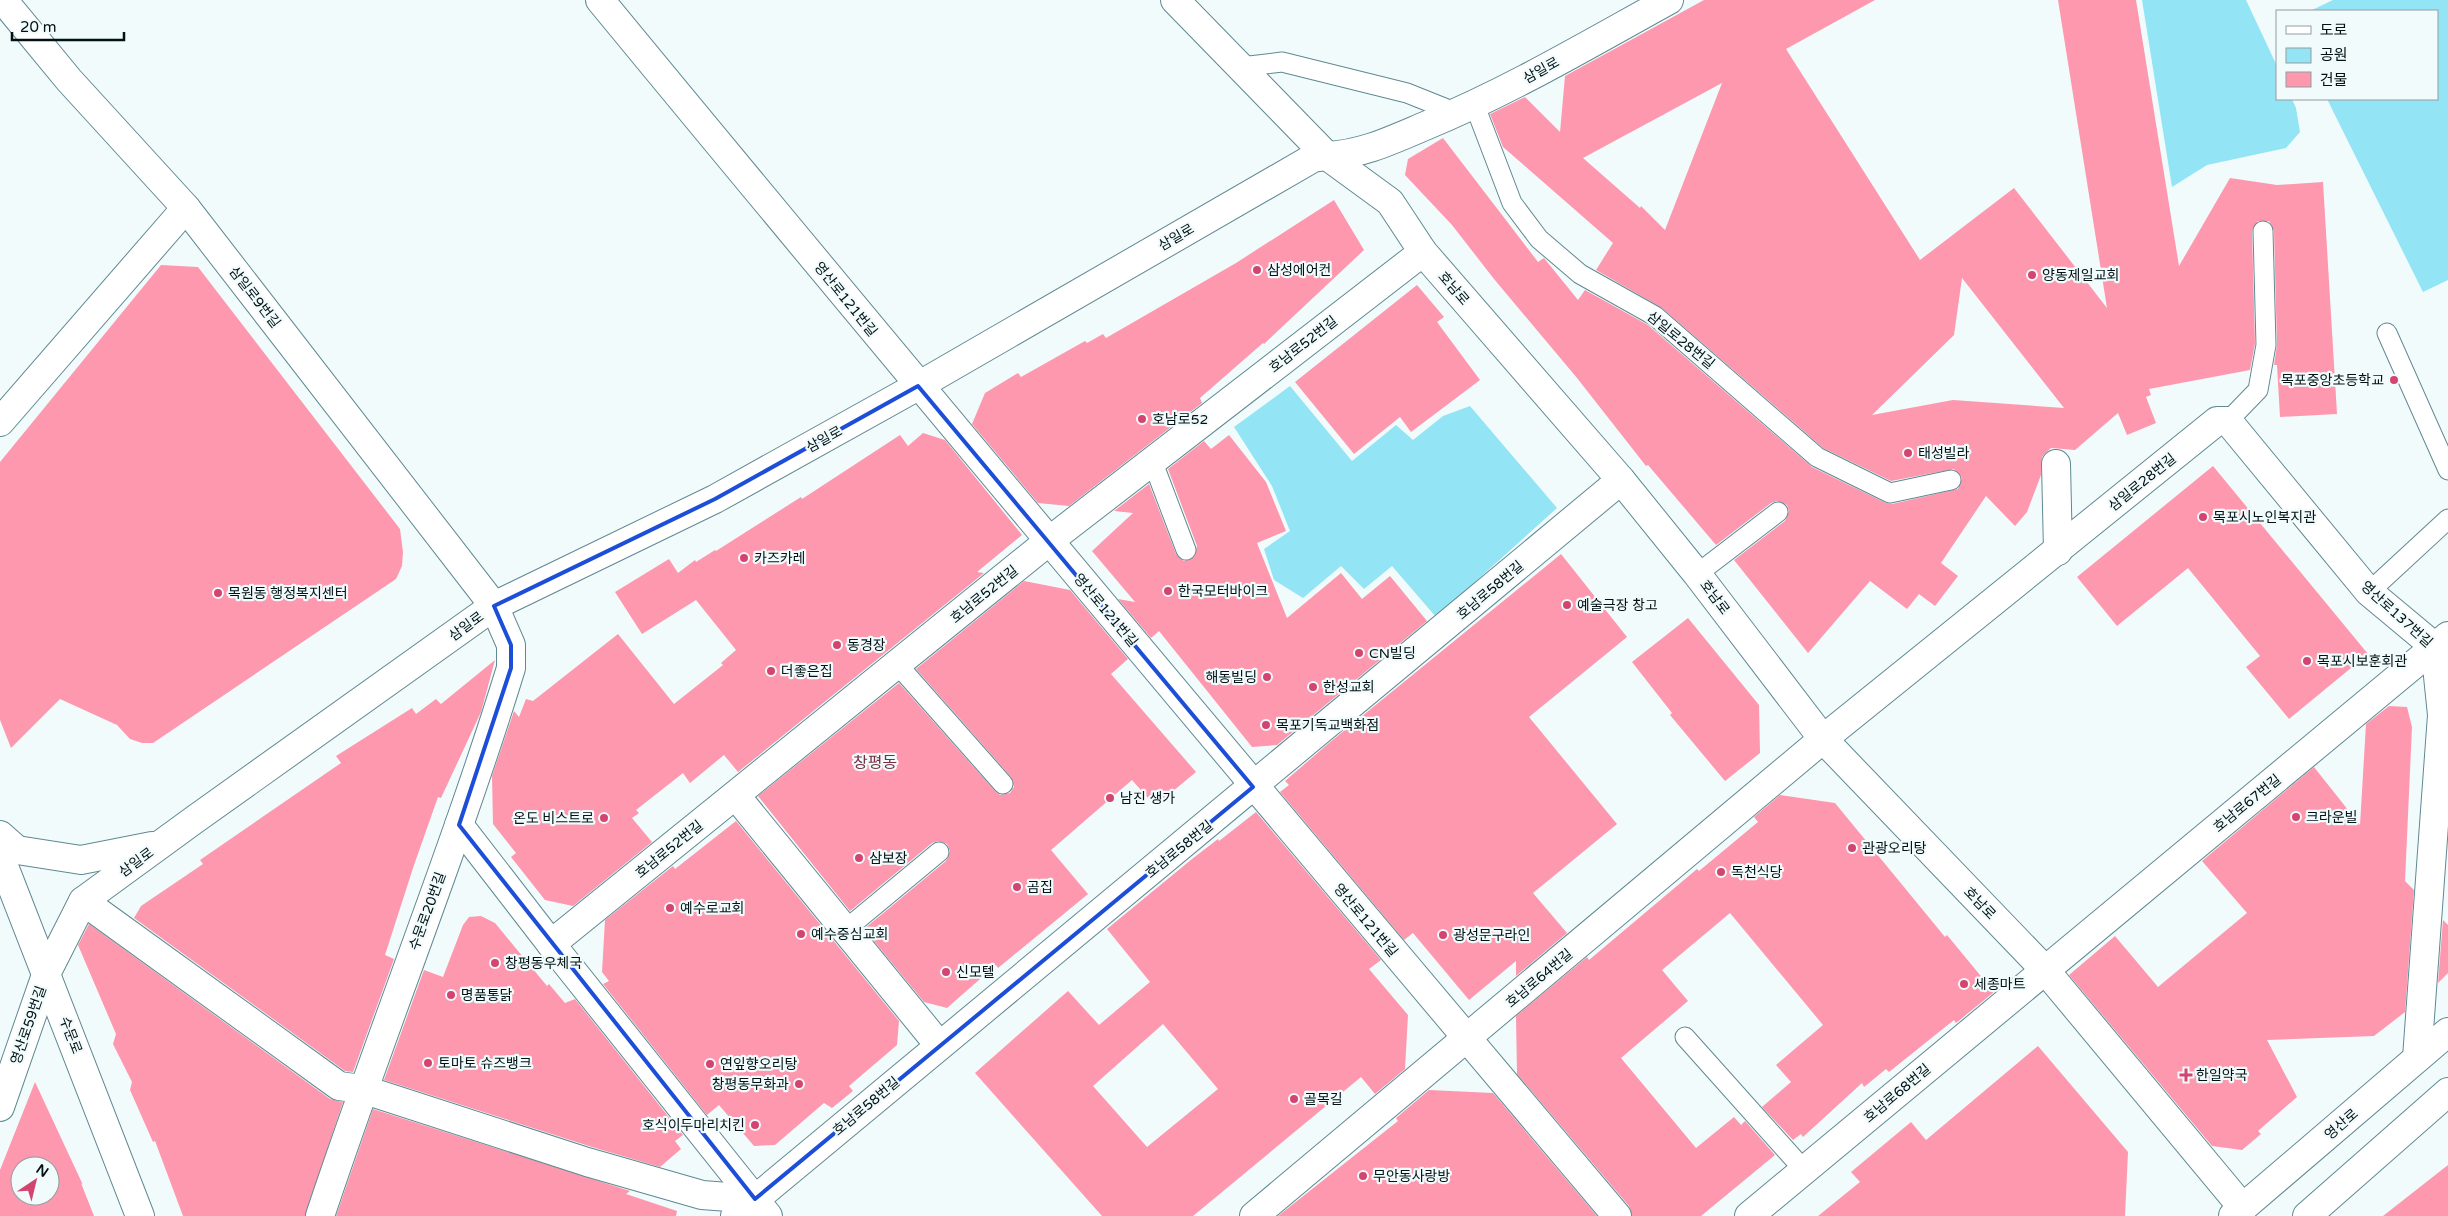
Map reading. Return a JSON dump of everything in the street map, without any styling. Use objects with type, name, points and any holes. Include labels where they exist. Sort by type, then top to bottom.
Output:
[{"type":"street","name":"삼일로9번길","points":[[3,0],[69,80],[186,208],[494,606]]},
{"type":"street","name":"영산로121번길","points":[[600,0],[918,386],[1253,787],[1617,1216]]},
{"type":"street","name":"호남로","points":[[1175,0],[1327,156],[1390,202],[1423,252],[1621,480],[1697,574],[1823,739],[2045,970],[2238,1212]]},
{"type":"street","name":"삼일로","points":[[47,972],[83,901],[494,606],[715,499],[918,386],[1313,158],[1351,154],[1376,147],[1466,109],[1669,0]]},
{"type":"street","points":[[0,422],[186,208]]},
{"type":"street","name":"호남로52번길","points":[[552,944],[1049,541],[1423,252]]},
{"type":"street","name":"삼일로28번길","points":[[1823,739],[2217,421],[2228,421]]},
{"type":"street","name":"영산로137번길","points":[[2228,421],[2369,592],[2444,648]]},
{"type":"street","points":[[2056,464],[2058,551]]},
{"type":"street","name":"호남로58번길","points":[[753,1210],[939,1045],[1253,787],[1621,480]]},
{"type":"street","name":"수문로20번길","points":[[320,1216],[362,1089],[459,826],[511,668],[511,645],[494,606]]},
{"type":"street","points":[[2417,1058],[2442,714],[2444,648]]},
{"type":"street","name":"호남로67번길","points":[[2045,970],[2444,648]]},
{"type":"street","name":"호남로64번길","points":[[1254,1216],[1823,739]]},
{"type":"street","points":[[736,796],[939,1045]]},
{"type":"street","points":[[459,826],[552,944],[753,1210]]},
{"type":"street","points":[[0,835],[17,850],[81,860],[161,844]]},
{"type":"street","name":"수문로","points":[[0,856],[47,972],[140,1216]]},
{"type":"street","points":[[83,901],[339,1086],[362,1089],[587,1162],[753,1210]]},
{"type":"street","name":"호남로68번길","points":[[1749,1216],[2045,970]]},
{"type":"street","name":"영산로59번길","points":[[0,1107],[47,972]]},
{"type":"street","name":"영산로","points":[[2238,1212],[2448,1032]]},
{"type":"street","points":[[2307,1216],[2448,1092]]},
{"type":"lane","points":[[1241,67],[1282,62],[1407,92],[1466,109]]},
{"type":"lane","name":"삼일로28번길","points":[[1466,109],[1512,203],[1539,239],[1580,274],[1655,316],[1817,457],[1890,493],[1952,480]]},
{"type":"lane","points":[[2228,421],[2258,390],[2266,345],[2264,231]]},
{"type":"lane","points":[[2387,333],[2448,470]]},
{"type":"lane","points":[[1152,460],[1186,550]]},
{"type":"lane","points":[[1697,574],[1778,512]]},
{"type":"lane","points":[[2369,592],[2448,519]]},
{"type":"lane","points":[[897,664],[1003,784]]},
{"type":"lane","points":[[845,930],[939,852]]},
{"type":"lane","points":[[1685,1037],[1804,1170]]},
{"type":"highlighted area","points":[[918,386],[1253,787],[755,1199],[459,825],[511,668],[511,645],[494,606],[715,499]]},
{"type":"green space","points":[[2142,0],[2246,0],[2276,64],[2276,100],[2292,100],[2296,108],[2300,132],[2286,148],[2207,165],[2172,187]]},
{"type":"green space","points":[[2333,0],[2448,0],[2448,280],[2423,292],[2327,100],[2438,100],[2438,10],[2312,10]]},
{"type":"green space","points":[[1290,386],[1352,461],[1396,425],[1413,440],[1443,416],[1470,406],[1557,508],[1436,617],[1392,566],[1364,589],[1341,566],[1303,598],[1274,580],[1264,549],[1290,531],[1272,486],[1234,427]]},
{"type":"building","points":[[1704,0],[1875,0],[1786,49],[1920,260],[2014,188],[2107,308],[2058,0],[2136,0],[2179,266],[2230,178],[2277,185],[2323,182],[2337,414],[2280,417],[2277,365],[2274,365],[2277,345],[2274,231],[2269,221],[2258,221],[2252,231],[2255,344],[2250,370],[2149,389],[2151,395],[2146,397],[2156,423],[2127,435],[2118,413],[2075,450],[2051,448],[2042,457],[2041,475],[2027,512],[2015,526],[1986,496],[1941,563],[1958,576],[1935,606],[1919,594],[1907,609],[1870,581],[1808,653],[1734,560],[1785,521],[1789,511],[1787,505],[1777,501],[1771,503],[1716,545],[1648,465],[1646,466],[1452,225],[1405,175],[1408,159],[1443,138],[1538,262],[1544,258],[1578,300],[1585,290],[1648,325],[1812,467],[1886,503],[1892,504],[1958,489],[1962,478],[1954,469],[1891,481],[1823,448],[1662,308],[1596,270],[1613,243],[1503,147],[1490,114],[1525,97],[1560,132],[1565,76]],"holes":[[[1722,83],[1665,230],[1641,206],[1640,208],[1583,158]],[[1962,278],[2064,408],[1953,400],[1872,415],[1954,335]]]},
{"type":"building","points":[[1334,200],[1364,250],[1264,344],[1200,398],[1202,403],[1069,506],[1038,503],[972,424],[985,393],[1018,373],[1021,377],[1085,341],[1087,343],[1103,334],[1106,338],[1236,263]]},
{"type":"building","points":[[161,265],[198,267],[400,529],[403,552],[402,566],[396,579],[153,743],[142,743],[130,739],[117,725],[60,699],[11,748],[0,720],[0,462]]},
{"type":"building","points":[[1417,285],[1444,317],[1437,322],[1480,380],[1411,432],[1400,417],[1354,454],[1295,382]]},
{"type":"building","points":[[923,433],[945,440],[1022,535],[977,572],[984,573],[738,772],[724,755],[690,783],[683,773],[636,810],[639,813],[632,818],[652,842],[573,906],[545,900],[511,857],[516,853],[493,824],[492,776],[514,711],[519,717],[526,699],[533,701],[618,634],[674,704],[723,665],[721,663],[736,650],[696,600],[642,634],[615,592],[669,559],[678,573],[695,560],[696,562],[716,551],[801,497],[802,499],[900,435],[908,446]]},
{"type":"building","points":[[1229,435],[1266,482],[1286,531],[1257,543],[1287,618],[1341,573],[1362,599],[1390,576],[1427,621],[1277,745],[1252,747],[1159,631],[1151,638],[1118,599],[1135,602],[1092,551],[1133,513],[1114,511],[1149,484],[1176,554],[1184,561],[1194,557],[1197,546],[1168,469],[1204,441],[1211,449]]},
{"type":"building","name":"목포시노인복지관","points":[[2213,466],[2368,654],[2289,719],[2246,667],[2260,656],[2188,568],[2117,626],[2077,577]]},
{"type":"building","points":[[1561,554],[1627,637],[1529,717],[1617,824],[1533,893],[1567,933],[1516,976],[1516,961],[1469,1000],[1413,933],[1404,940],[1280,792],[1289,785],[1285,781],[1329,743]]},
{"type":"building","points":[[1024,581],[1070,590],[1128,659],[1111,674],[1196,772],[1155,806],[1132,780],[1051,850],[1088,894],[998,968],[996,965],[947,1008],[924,1002],[864,929],[946,861],[950,851],[947,844],[938,841],[932,843],[850,911],[758,796],[899,683],[995,791],[1000,795],[1010,793],[1014,787],[1011,777],[916,669]]},
{"type":"building","points":[[1688,618],[1759,705],[1760,753],[1725,781],[1670,715],[1672,713],[1632,662]]},
{"type":"building","points":[[495,660],[481,712],[441,798],[438,797],[414,865],[385,955],[394,959],[353,1072],[345,1071],[134,918],[141,906],[203,864],[200,860],[341,763],[336,756],[412,708],[416,714],[436,699],[441,704]]},
{"type":"building","points":[[2389,706],[2407,707],[2412,727],[2405,881],[2414,890],[2405,1012],[2374,1036],[2267,1040],[2297,1097],[2258,1131],[2261,1134],[2242,1150],[2212,1146],[2069,975],[2115,936],[2158,987],[2247,913],[2202,861],[2314,767],[2360,825],[2366,724]]},
{"type":"building","points":[[1780,795],[1835,803],[1945,937],[1947,935],[1994,992],[1956,1023],[1954,1020],[1889,1072],[1886,1069],[1864,1087],[1862,1083],[1803,1137],[1801,1134],[1793,1140],[1762,1107],[1791,1082],[1776,1065],[1823,1025],[1730,913],[1662,970],[1688,1001],[1621,1058],[1696,1148],[1734,1117],[1741,1125],[1745,1121],[1775,1155],[1701,1216],[1632,1216],[1629,1206],[1517,1074],[1516,1016],[1587,957],[1589,960],[1697,869],[1699,871],[1758,822],[1754,817]]},
{"type":"building","points":[[1256,812],[1381,960],[1369,969],[1408,1015],[1405,1069],[1375,1094],[1361,1077],[1193,1216],[1102,1216],[975,1073],[1068,991],[1099,1025],[1150,982],[1107,929],[1192,859],[1218,839],[1219,841]],"holes":[[[1163,1024],[1218,1089],[1147,1147],[1093,1086]]]},
{"type":"building","points":[[736,821],[899,1021],[897,1045],[849,1086],[853,1091],[832,1108],[824,1103],[775,1145],[754,1146],[719,1105],[707,1115],[603,984],[609,981],[602,972],[605,920],[673,866],[675,869]]},
{"type":"building","points":[[481,916],[495,923],[547,986],[549,984],[565,1003],[575,999],[683,1135],[675,1141],[681,1149],[660,1167],[384,1080],[424,970],[443,977],[463,925],[469,917]]},
{"type":"building","points":[[2443,920],[2448,925],[2448,973],[2438,983]]},
{"type":"building","points":[[89,924],[330,1099],[343,1102],[305,1216],[183,1216],[155,1141],[153,1142],[130,1090],[132,1082],[113,1044],[116,1034],[78,945]]},
{"type":"building","points":[[2038,1046],[2128,1152],[2125,1216],[1818,1216],[1860,1182],[1851,1172],[1911,1122],[1926,1140]]},
{"type":"building","points":[[35,1082],[83,1185],[81,1183],[94,1216],[0,1216],[0,1170]]},
{"type":"building","points":[[1429,1090],[1493,1093],[1597,1216],[1278,1216],[1398,1121],[1396,1118]]},
{"type":"building","points":[[373,1109],[630,1191],[626,1194],[677,1211],[676,1216],[336,1216]]},
{"type":"building","points":[[2448,1165],[2448,1216],[2383,1216]]},
{"type":"place","name":"삼성에어컨","points":[[1257,270]]},
{"type":"place","name":"양동제일교회","points":[[2032,275]]},
{"type":"place","name":"목포중앙초등학교","points":[[2394,380]]},
{"type":"place","name":"호남로52","points":[[1142,419]]},
{"type":"place","name":"태성빌라","points":[[1908,453]]},
{"type":"place","name":"목포시노인복지관","points":[[2203,517]]},
{"type":"place","name":"카즈카레","points":[[744,558]]},
{"type":"place","name":"한국모터바이크","points":[[1168,591]]},
{"type":"place","name":"목원동 행정복지센터","points":[[218,593]]},
{"type":"place","name":"예술극장 창고","points":[[1567,605]]},
{"type":"place","name":"동경장","points":[[837,645]]},
{"type":"place","name":"CN빌딩","points":[[1359,653]]},
{"type":"place","name":"목포시보훈회관","points":[[2307,661]]},
{"type":"place","name":"더좋은집","points":[[771,671]]},
{"type":"place","name":"해동빌딩","points":[[1267,677]]},
{"type":"place","name":"한성교회","points":[[1313,687]]},
{"type":"place","name":"목포기독교백화점","points":[[1266,725]]},
{"type":"place","name":"남진 생가","points":[[1110,798]]},
{"type":"place","name":"크라운빌","points":[[2296,817]]},
{"type":"place","name":"온도 비스트로","points":[[604,818]]},
{"type":"place","name":"관광오리탕","points":[[1852,848]]},
{"type":"place","name":"삼보장","points":[[859,858]]},
{"type":"place","name":"독천식당","points":[[1721,872]]},
{"type":"place","name":"곰집","points":[[1017,887]]},
{"type":"place","name":"예수로교회","points":[[670,908]]},
{"type":"place","name":"예수중심교회","points":[[801,934]]},
{"type":"place","name":"광성문구라인","points":[[1443,935]]},
{"type":"place","name":"창평동우체국","points":[[495,963]]},
{"type":"place","name":"신모텔","points":[[946,972]]},
{"type":"place","name":"세종마트","points":[[1964,984]]},
{"type":"place","name":"명품통닭","points":[[451,995]]},
{"type":"place","name":"토마토 슈즈뱅크","points":[[428,1063]]},
{"type":"place","name":"연잎향오리탕","points":[[710,1064]]},
{"type":"place","name":"한일약국","points":[[2186,1075]]},
{"type":"place","name":"창평동무화과","points":[[799,1084]]},
{"type":"place","name":"골목길","points":[[1294,1099]]},
{"type":"place","name":"호식이두마리치킨","points":[[755,1125]]},
{"type":"place","name":"무안동사랑방","points":[[1363,1176]]},
{"type":"district","name":"창평동","points":[[875,762]]}]
